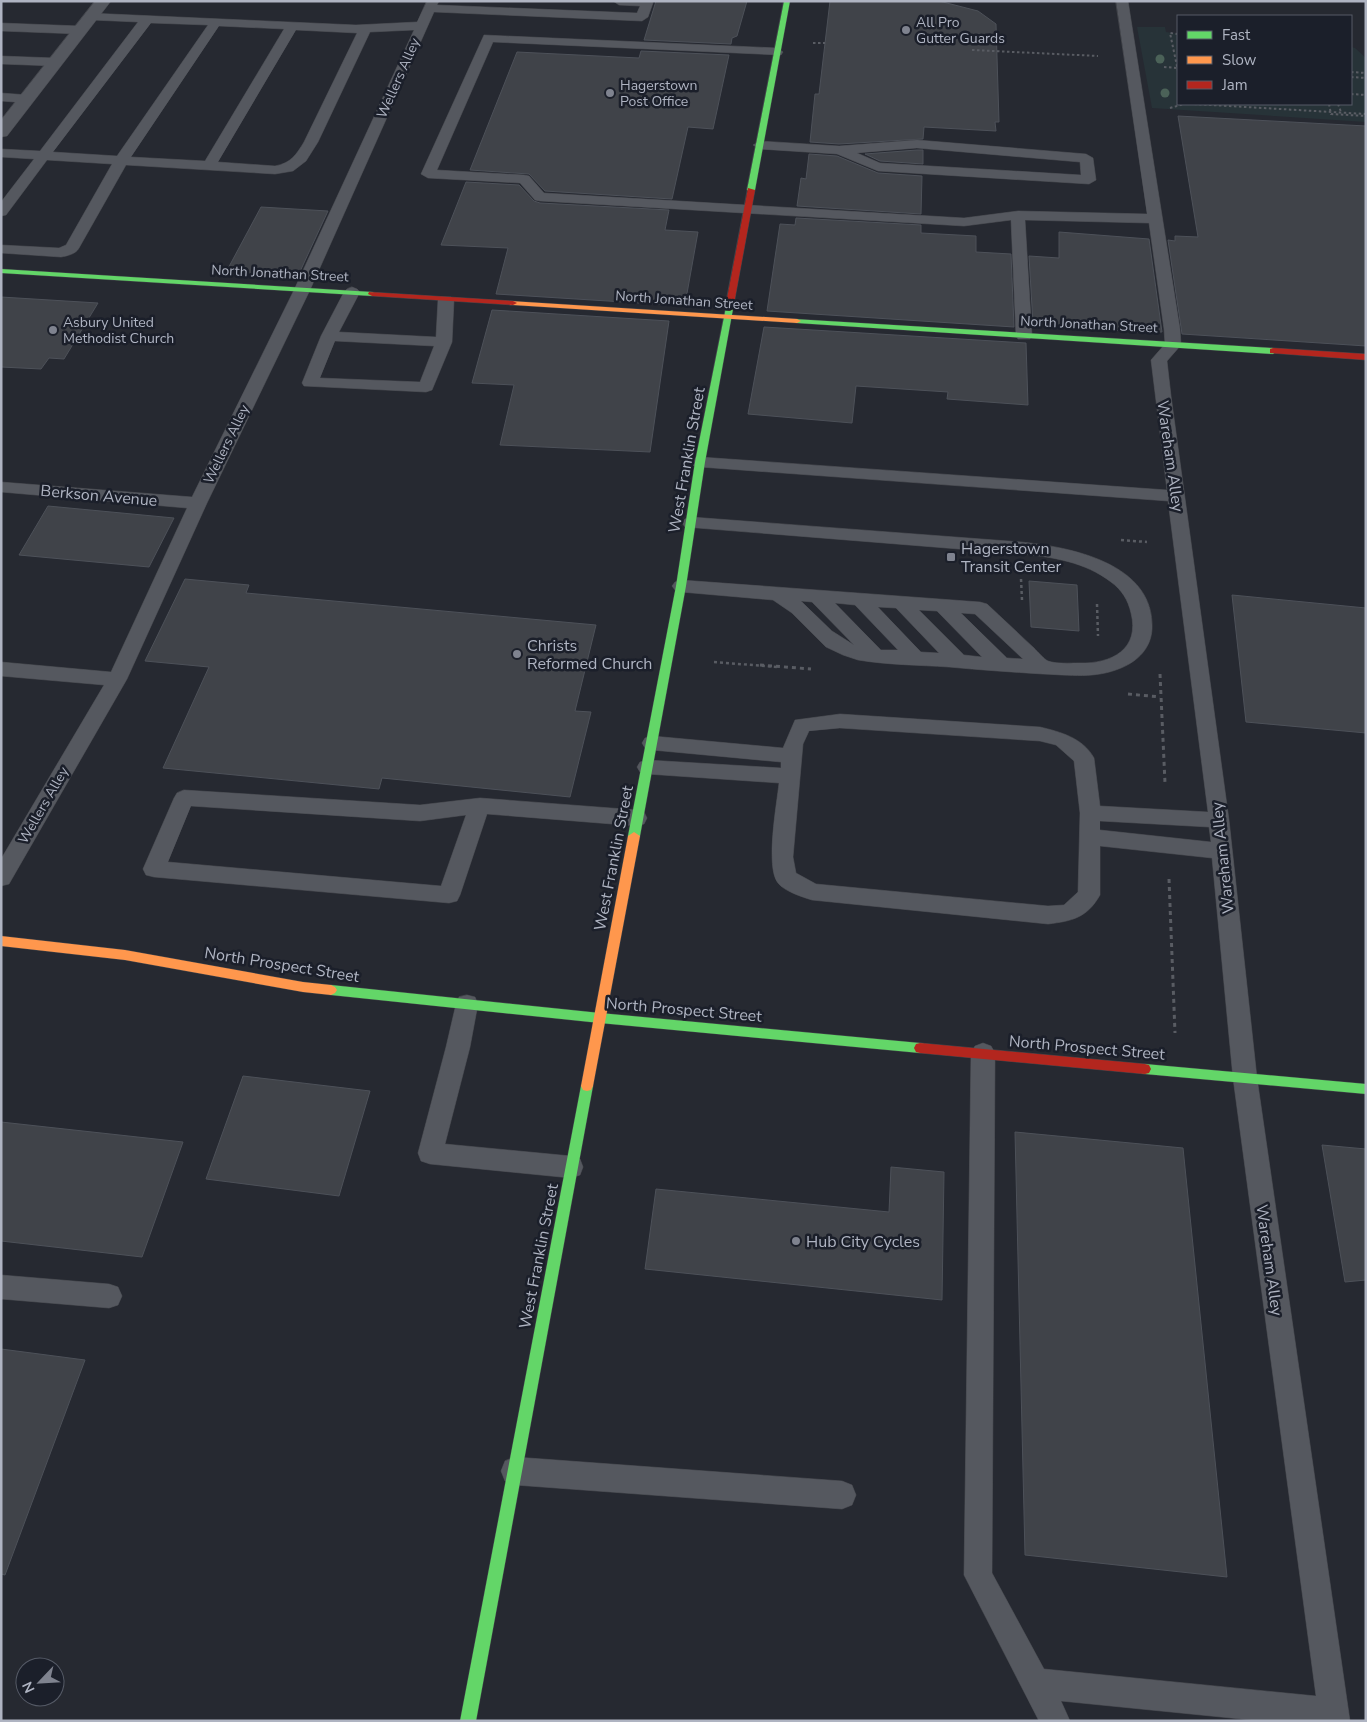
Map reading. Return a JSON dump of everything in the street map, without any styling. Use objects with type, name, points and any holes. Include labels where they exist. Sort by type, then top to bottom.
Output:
[{"type":"main road","name":"West Franklin Street","points":[[468,1721],[652,743],[681,586],[700,462],[787,1]]},
{"type":"main road","name":"North Jonathan Street","points":[[1,271],[1366,357]]},
{"type":"main road","name":"North Prospect Street","points":[[1,941],[125,955],[304,987],[600,1018],[1366,1089]]},
{"type":"street","points":[[1,132],[104,1]]},
{"type":"lane","points":[[431,5],[642,17],[647,3],[619,1]]},
{"type":"lane","points":[[1122,1],[1173,345]]},
{"type":"lane","name":"Wellers Alley","points":[[1,878],[117,679],[198,503],[302,290],[431,5]]},
{"type":"lane","points":[[92,16],[364,29],[422,26]]},
{"type":"lane","points":[[1,212],[147,18]]},
{"type":"lane","points":[[1,249],[61,254],[72,248],[121,161],[216,22]]},
{"type":"lane","points":[[209,166],[292,26]]},
{"type":"lane","points":[[1,27],[80,30]]},
{"type":"lane","points":[[1,153],[274,170],[288,168],[299,160],[312,142],[364,29]]},
{"type":"lane","points":[[777,52],[488,38],[428,174],[524,179],[540,197],[964,222],[1018,215],[1155,219]]},
{"type":"lane","points":[[1,60],[55,62]]},
{"type":"lane","points":[[1,97],[28,99]]},
{"type":"lane","points":[[760,145],[839,150],[917,144],[1086,158],[1089,180],[878,167],[839,150]]},
{"type":"lane","points":[[1018,215],[1024,336]]},
{"type":"lane","points":[[352,292],[329,336],[310,383],[426,387],[444,342],[446,300]]},
{"type":"lane","points":[[329,336],[444,342]]},
{"type":"lane","name":"Wareham Alley","points":[[1173,345],[1160,360],[1188,596],[1219,820],[1245,1078],[1335,1717]]},
{"type":"lane","points":[[700,462],[1177,496]]},
{"type":"lane","name":"Berkson Avenue","points":[[1,487],[198,503]]},
{"type":"lane","points":[[691,523],[1021,548],[1060,553],[1104,568],[1130,588],[1137,600],[1142,616],[1144,633],[1140,646],[1128,657],[1110,665],[1088,670],[855,653],[829,640],[794,605],[783,598],[766,592]]},
{"type":"lane","points":[[681,586],[980,608],[1043,667]]},
{"type":"lane","points":[[816,595],[875,655]]},
{"type":"lane","points":[[859,598],[916,658]]},
{"type":"lane","points":[[900,601],[959,662]]},
{"type":"lane","points":[[942,604],[1002,665]]},
{"type":"lane","points":[[1,669],[117,679]]},
{"type":"lane","points":[[840,721],[1040,734],[1063,740],[1084,758],[1090,813],[1089,895],[1070,913],[1048,916],[812,892],[786,878],[782,857],[794,744],[802,725],[840,721]]},
{"type":"lane","points":[[652,743],[791,766]]},
{"type":"lane","points":[[647,767],[791,766]]},
{"type":"lane","points":[[480,806],[449,895],[154,869],[184,798],[420,813],[480,806],[637,818]]},
{"type":"lane","points":[[1090,813],[1219,820]]},
{"type":"lane","points":[[1089,837],[1222,850]]},
{"type":"lane","points":[[467,1004],[458,1047],[430,1152],[572,1167]]},
{"type":"lane","points":[[983,1053],[978,1575],[1055,1721]]},
{"type":"lane","points":[[1,1287],[109,1296]]},
{"type":"lane","points":[[515,1471],[842,1495]]},
{"type":"lane","points":[[1035,1683],[1335,1717]]},
{"type":"path","points":[[1177,34],[1170,33],[1177,67]]},
{"type":"path","points":[[972,50],[1131,58]]},
{"type":"path","points":[[1352,72],[1366,73]]},
{"type":"path","points":[[1352,77],[1366,78]]},
{"type":"path","points":[[1352,94],[1366,95]]},
{"type":"path","points":[[1214,105],[1331,111],[1366,115]]},
{"type":"path","points":[[1329,105],[1331,114],[1366,115]]},
{"type":"path","points":[[1338,105],[1341,112]]},
{"type":"path","points":[[1021,576],[1022,602]]},
{"type":"path","points":[[1096,600],[1098,642]]},
{"type":"shaded area","points":[[1137,27],[1165,27],[1166,32],[1177,34],[1177,105],[1352,105],[1352,47],[1366,58],[1366,122],[1152,108]]},
{"type":"building","points":[[656,1],[747,1],[737,36],[732,38],[731,44],[644,40]]},
{"type":"building","points":[[830,1],[939,1],[978,11],[996,24],[999,122],[995,122],[996,131],[924,127],[923,139],[839,144],[810,142],[815,94],[819,94]]},
{"type":"building","name":"Hagerstown Post Office","points":[[641,51],[729,55],[713,129],[688,127],[672,199],[545,191],[529,174],[470,170],[517,52],[639,58]]},
{"type":"building","points":[[1178,116],[1366,126],[1366,346],[1182,334],[1168,240],[1175,241],[1175,236],[1198,237]]},
{"type":"building","points":[[923,150],[923,164],[880,161],[865,154]]},
{"type":"building","points":[[809,154],[837,156],[878,173],[922,176],[921,214],[797,206],[801,178],[806,179]]},
{"type":"building","points":[[466,182],[519,185],[534,201],[540,203],[669,210],[665,230],[698,232],[686,299],[673,298],[672,305],[496,294],[508,248],[441,245]]},
{"type":"building","points":[[261,207],[328,211],[297,278],[225,274]]},
{"type":"building","points":[[796,218],[921,225],[921,233],[976,236],[976,252],[1011,254],[1014,327],[767,311],[780,224],[795,225]]},
{"type":"building","points":[[1059,232],[1149,239],[1162,332],[1151,333],[1033,324],[1029,256],[1059,258]]},
{"type":"building","name":"Asbury United Methodist Church","points":[[1,297],[98,303],[64,359],[49,358],[41,369],[1,367]]},
{"type":"building","points":[[492,310],[669,321],[650,452],[500,445],[514,385],[472,383]]},
{"type":"building","points":[[764,327],[1026,343],[1028,405],[947,399],[948,392],[856,386],[852,423],[748,414]]},
{"type":"building","points":[[48,506],[174,518],[149,567],[19,555]]},
{"type":"building","points":[[185,579],[249,585],[246,593],[596,625],[575,711],[591,712],[570,797],[382,778],[379,789],[163,768],[209,667],[145,661]]},
{"type":"building","points":[[1029,581],[1077,585],[1079,631],[1031,627]]},
{"type":"building","points":[[1232,595],[1366,608],[1366,733],[1246,722]]},
{"type":"building","points":[[243,1076],[370,1091],[339,1196],[206,1179]]},
{"type":"building","points":[[1,1122],[183,1142],[142,1257],[1,1241]]},
{"type":"building","points":[[1015,1132],[1183,1148],[1227,1577],[1025,1555]]},
{"type":"building","points":[[1322,1145],[1366,1149],[1366,1280],[1345,1282]]},
{"type":"building","name":"Hub City Cycles","points":[[891,1167],[944,1172],[942,1300],[645,1269],[656,1189],[889,1212]]},
{"type":"building","points":[[1,1349],[85,1360],[5,1575],[1,1574]]},
{"type":"traffic: fast","points":[[751,190],[787,1]]},
{"type":"traffic: fast","points":[[1,271],[372,294]]},
{"type":"traffic: fast","points":[[634,836],[681,586],[700,462],[729,309]]},
{"type":"traffic: fast","points":[[797,321],[1273,351]]},
{"type":"traffic: fast","points":[[331,990],[600,1018],[920,1048]]},
{"type":"traffic: fast","points":[[1145,1069],[1366,1089]]},
{"type":"traffic: fast","points":[[468,1721],[587,1086]]},
{"type":"traffic: slow","points":[[513,303],[797,321]]},
{"type":"traffic: slow","points":[[587,1086],[634,836]]},
{"type":"traffic: slow","points":[[1,941],[125,955],[303,987],[331,990]]},
{"type":"traffic: jam","points":[[729,309],[751,190]]},
{"type":"traffic: jam","points":[[372,294],[513,303]]},
{"type":"traffic: jam","points":[[1273,351],[1366,357]]},
{"type":"traffic: jam","points":[[920,1048],[1145,1069]]},
{"type":"place","name":"All Pro Gutter Guards","points":[[906,30]]},
{"type":"place","name":"Hagerstown Post Office","points":[[610,93]]},
{"type":"place","name":"Asbury United Methodist Church","points":[[53,330]]},
{"type":"place","name":"Hagerstown Transit Center","points":[[951,557]]},
{"type":"place","name":"Christs Reformed Church","points":[[517,654]]},
{"type":"place","name":"Hub City Cycles","points":[[796,1241]]}]
